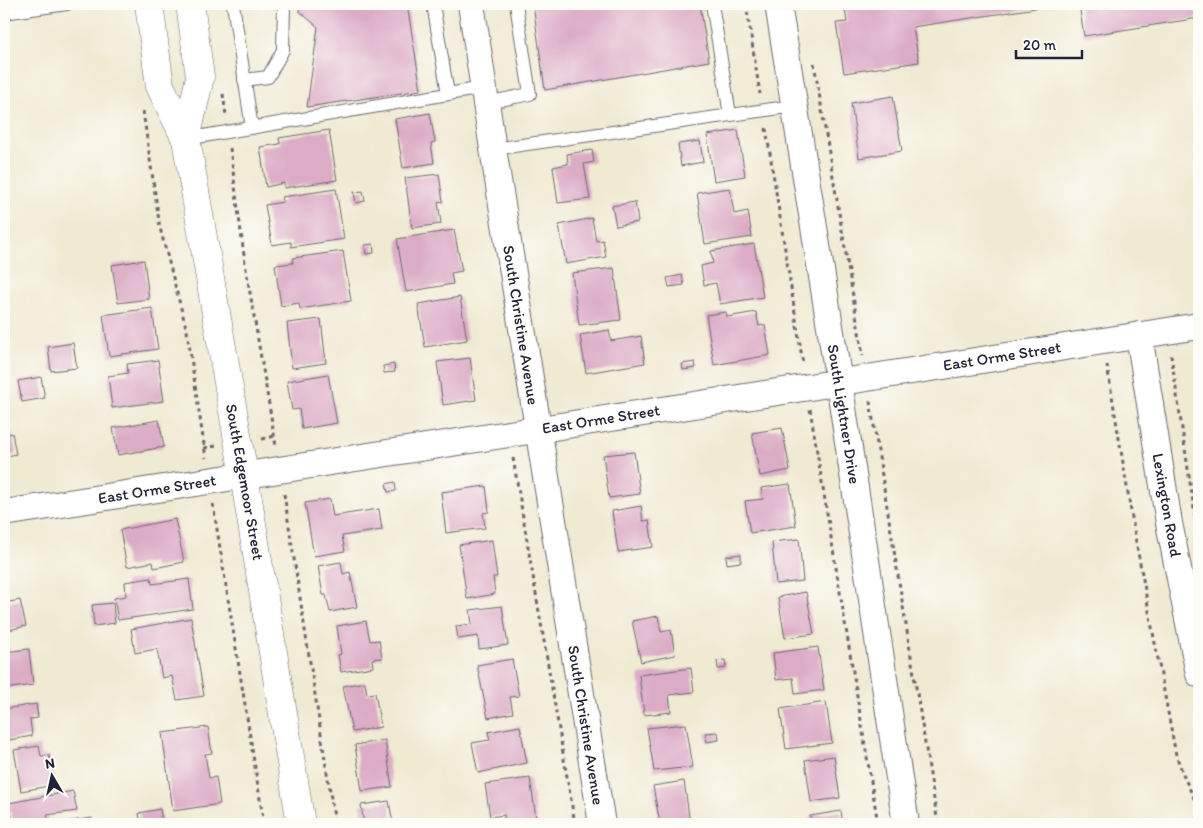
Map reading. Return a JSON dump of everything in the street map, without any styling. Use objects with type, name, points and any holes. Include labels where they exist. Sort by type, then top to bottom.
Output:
[{"type":"street","name":"South Edgemoor Street","points":[[149,4],[160,86],[186,140],[244,475],[301,824]]},
{"type":"street","name":"South Edgemoor Street","points":[[186,140],[200,77],[190,4]]},
{"type":"street","name":"South Christine Avenue","points":[[471,4],[484,96],[602,824]]},
{"type":"street","name":"South Lightner Drive","points":[[778,4],[839,382],[906,824]]},
{"type":"street","name":"East Orme Street","points":[[4,514],[1199,326]]},
{"type":"street","name":"Lexington Road","points":[[1139,335],[1169,523],[1199,674]]},
{"type":"lane","points":[[4,13],[67,4]]},
{"type":"lane","points":[[233,4],[252,128]]},
{"type":"lane","points":[[244,80],[268,77],[283,50],[284,4]]},
{"type":"lane","points":[[433,4],[448,94]]},
{"type":"lane","points":[[186,140],[448,94],[484,96],[530,94],[516,4]]},
{"type":"lane","points":[[712,4],[730,115]]},
{"type":"lane","points":[[493,149],[794,106]]},
{"type":"path","points":[[746,4],[878,824]]},
{"type":"path","points":[[814,63],[867,378],[938,824]]},
{"type":"path","points":[[222,92],[245,263],[280,470],[335,824]]},
{"type":"path","points":[[143,111],[160,228],[187,331],[264,824]]},
{"type":"path","points":[[1170,354],[1198,535]]},
{"type":"path","points":[[1107,364],[1136,542],[1176,754],[1199,809]]},
{"type":"path","points":[[513,458],[575,824]]},
{"type":"building","points":[[301,4],[407,4],[421,90],[307,107],[318,27],[299,11]]},
{"type":"building","points":[[533,4],[700,4],[709,61],[545,90]]},
{"type":"building","points":[[844,4],[1055,5],[913,27],[919,62],[844,73],[836,23],[847,22]]},
{"type":"building","points":[[1079,4],[1107,4],[1107,6],[1125,4],[1199,4],[1199,18],[1084,36]]},
{"type":"building","points":[[893,96],[902,151],[859,158],[851,103]]},
{"type":"building","points":[[430,113],[435,142],[431,143],[434,163],[403,168],[395,119]]},
{"type":"building","points":[[329,130],[337,180],[284,188],[284,183],[266,187],[260,147],[280,144],[279,138]]},
{"type":"building","points":[[738,130],[745,176],[714,181],[707,135]]},
{"type":"building","points":[[700,141],[703,162],[681,166],[678,144]]},
{"type":"building","points":[[592,150],[594,162],[584,164],[590,199],[558,203],[553,167],[568,164],[567,154]]},
{"type":"building","points":[[439,174],[443,202],[438,201],[441,224],[412,228],[405,178]]},
{"type":"building","points":[[730,188],[734,214],[748,211],[752,237],[705,244],[697,193]]},
{"type":"building","points":[[336,189],[344,239],[291,247],[291,242],[272,245],[265,205],[283,202],[282,197]]},
{"type":"building","points":[[363,191],[365,201],[356,203],[354,192]]},
{"type":"building","points":[[635,202],[638,222],[616,226],[612,206]]},
{"type":"building","points":[[592,218],[596,241],[603,240],[606,257],[566,264],[559,225]]},
{"type":"building","points":[[454,230],[462,271],[451,273],[453,284],[406,292],[397,239]]},
{"type":"building","points":[[373,244],[374,253],[366,254],[365,245]]},
{"type":"building","points":[[754,244],[763,297],[720,304],[716,283],[704,285],[701,266],[713,263],[711,251]]},
{"type":"building","points":[[343,251],[351,301],[300,309],[299,303],[281,306],[275,265],[293,263],[293,258]]},
{"type":"building","points":[[144,260],[149,299],[118,303],[112,265]]},
{"type":"building","points":[[614,268],[621,320],[579,325],[572,273]]},
{"type":"building","points":[[682,275],[684,285],[669,287],[667,278]]},
{"type":"building","points":[[460,297],[467,340],[425,347],[418,304]]},
{"type":"building","points":[[152,308],[158,349],[109,356],[103,315]]},
{"type":"building","points":[[726,312],[727,317],[756,312],[759,326],[765,325],[770,355],[714,365],[706,315]]},
{"type":"building","points":[[321,319],[326,363],[292,368],[287,323]]},
{"type":"building","points":[[609,330],[611,341],[641,336],[645,363],[586,373],[580,335]]},
{"type":"building","points":[[73,343],[77,368],[51,371],[48,347]]},
{"type":"building","points":[[470,358],[476,400],[443,405],[437,362]]},
{"type":"building","points":[[158,360],[164,401],[112,408],[108,376],[128,373],[127,364]]},
{"type":"building","points":[[695,362],[696,368],[683,370],[682,364]]},
{"type":"building","points":[[394,364],[395,372],[384,373],[383,366]]},
{"type":"building","points":[[328,374],[337,423],[302,429],[299,409],[292,410],[287,381]]},
{"type":"building","points":[[41,377],[45,398],[22,402],[18,381]]},
{"type":"building","points":[[159,420],[164,447],[118,455],[113,428]]},
{"type":"building","points":[[782,428],[790,470],[760,476],[752,433]]},
{"type":"building","points":[[12,433],[16,454],[4,457],[4,435]]},
{"type":"building","points":[[634,452],[640,494],[609,498],[603,455]]},
{"type":"building","points":[[395,482],[396,491],[388,492],[386,484]]},
{"type":"building","points":[[790,484],[796,526],[750,533],[745,501],[763,499],[761,488]]},
{"type":"building","points":[[486,486],[489,512],[483,513],[485,528],[446,533],[441,492]]},
{"type":"building","points":[[330,499],[333,516],[379,509],[382,530],[342,536],[345,551],[314,556],[305,503]]},
{"type":"building","points":[[641,506],[643,521],[649,520],[653,547],[618,552],[612,511]]},
{"type":"building","points":[[175,519],[184,562],[154,568],[153,562],[127,567],[120,530]]},
{"type":"building","points":[[799,539],[803,581],[776,584],[772,542]]},
{"type":"building","points":[[492,540],[497,577],[493,577],[495,594],[467,599],[459,545]]},
{"type":"building","points":[[741,554],[741,562],[727,564],[726,556]]},
{"type":"building","points":[[341,562],[343,574],[350,572],[357,607],[330,612],[326,595],[323,595],[318,566]]},
{"type":"building","points":[[151,578],[152,584],[189,579],[193,609],[118,620],[114,598],[126,596],[125,582]]},
{"type":"building","points":[[806,592],[814,634],[785,638],[778,597]]},
{"type":"building","points":[[20,600],[26,626],[4,631],[4,603]]},
{"type":"building","points":[[113,603],[115,623],[94,626],[92,605]]},
{"type":"building","points":[[502,606],[508,645],[479,649],[478,636],[458,639],[456,626],[472,624],[470,610]]},
{"type":"building","points":[[658,616],[661,632],[671,630],[675,655],[641,662],[632,621]]},
{"type":"building","points":[[191,618],[204,696],[177,700],[172,676],[162,678],[157,649],[135,653],[131,629]]},
{"type":"building","points":[[366,621],[370,641],[379,640],[382,658],[372,659],[373,667],[341,672],[338,655],[341,654],[337,626]]},
{"type":"building","points":[[818,647],[824,690],[795,694],[793,678],[776,680],[773,653]]},
{"type":"building","points":[[29,649],[33,685],[4,689],[4,652]]},
{"type":"building","points":[[512,659],[519,696],[510,697],[513,713],[488,718],[477,665]]},
{"type":"building","points":[[725,660],[726,668],[718,669],[717,661]]},
{"type":"building","points":[[691,668],[694,692],[669,695],[671,712],[644,715],[639,675]]},
{"type":"building","points":[[365,682],[367,694],[375,693],[381,727],[352,732],[343,686]]},
{"type":"building","points":[[826,702],[832,743],[786,749],[780,709]]},
{"type":"building","points":[[36,704],[38,718],[30,719],[32,736],[4,741],[4,709]]},
{"type":"building","points":[[686,724],[693,767],[654,771],[647,728]]},
{"type":"building","points":[[520,726],[527,763],[478,773],[472,743],[490,740],[488,732]]},
{"type":"building","points":[[208,727],[212,753],[205,754],[209,778],[216,777],[220,804],[173,811],[162,733]]},
{"type":"building","points":[[718,732],[719,740],[707,742],[705,733]]},
{"type":"building","points":[[385,740],[392,787],[362,791],[355,745]]},
{"type":"building","points":[[39,746],[41,756],[49,755],[55,785],[21,791],[14,750]]},
{"type":"building","points":[[834,756],[840,798],[811,802],[805,760]]},
{"type":"building","points":[[530,778],[537,824],[505,824],[504,815],[490,817],[485,784]]},
{"type":"building","points":[[684,781],[690,823],[660,824],[653,786]]},
{"type":"building","points":[[73,791],[77,811],[47,815],[49,824],[13,824],[9,803]]},
{"type":"building","points":[[389,801],[393,824],[364,824],[361,805]]},
{"type":"building","points":[[160,809],[162,822],[141,824],[139,813]]},
{"type":"building","points":[[841,811],[843,824],[811,824],[810,816]]},
{"type":"building","points":[[92,818],[93,824],[64,824],[64,822]]}]
